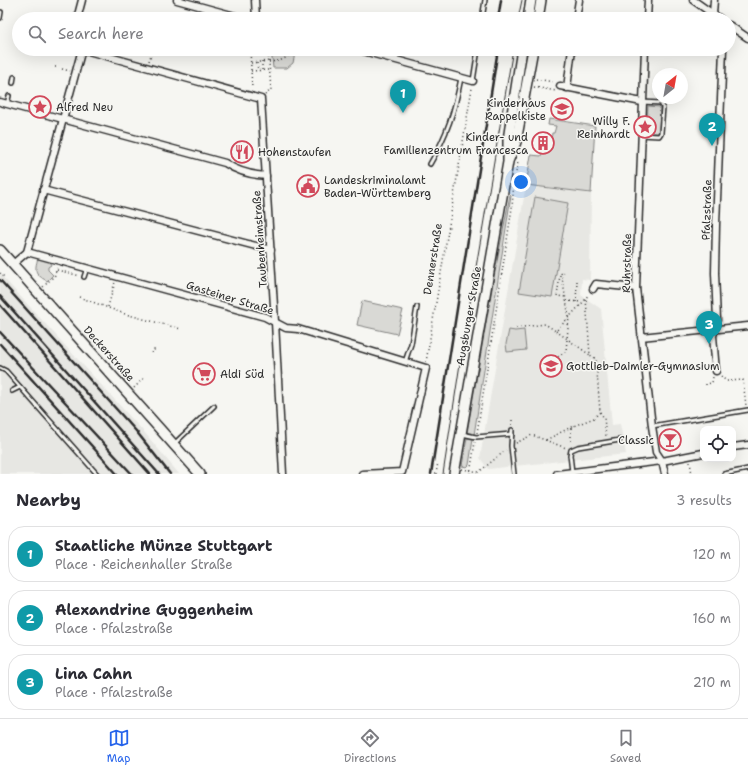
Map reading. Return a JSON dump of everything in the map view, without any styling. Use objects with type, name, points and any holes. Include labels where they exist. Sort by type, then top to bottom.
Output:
[{"type":"main road","points":[[529,12],[531,0]]},
{"type":"main road","points":[[539,12],[541,0]]},
{"type":"main road","name":"Augsburger Straße","points":[[454,474],[508,162],[508,140],[521,56]]},
{"type":"main road","name":"Augsburger Straße","points":[[508,162],[516,142],[532,56]]},
{"type":"main road","name":"Deckerstraße","points":[[0,250],[200,474]]},
{"type":"street","points":[[79,12],[82,0]]},
{"type":"street","points":[[177,0],[221,12]]},
{"type":"street","points":[[255,0],[256,12]]},
{"type":"street","points":[[577,12],[579,0]]},
{"type":"street","points":[[647,12],[648,0]]},
{"type":"street","points":[[693,0],[710,12]]},
{"type":"street","points":[[713,12],[714,0]]},
{"type":"street","points":[[736,30],[748,38]]},
{"type":"street","points":[[13,264],[27,252],[79,56]]},
{"type":"street","points":[[105,56],[261,99]]},
{"type":"street","points":[[381,56],[473,81]]},
{"type":"street","points":[[567,88],[571,56]]},
{"type":"street","name":"Ruhrstraße","points":[[645,56],[636,288],[656,452],[662,461],[665,474]]},
{"type":"street","name":"Pfalzstraße","points":[[716,371],[713,336],[716,329],[717,320],[715,273],[716,225],[723,56]]},
{"type":"street","points":[[560,86],[642,102]]},
{"type":"street","name":"Taubenheimstraße","points":[[261,99],[283,474]]},
{"type":"street","points":[[0,102],[225,163],[233,168],[257,176],[266,176]]},
{"type":"street","points":[[43,190],[251,246],[271,250]]},
{"type":"street","name":"Gasteiner Straße","points":[[27,252],[265,317],[286,328],[298,329],[426,368]]},
{"type":"street","points":[[593,289],[596,284],[636,288]]},
{"type":"street","points":[[641,337],[748,326]]},
{"type":"street","points":[[362,474],[402,472],[426,368]]},
{"type":"street","points":[[736,447],[748,444]]},
{"type":"street","points":[[557,474],[662,461],[700,454]]},
{"type":"lane","points":[[483,12],[485,0]]},
{"type":"lane","points":[[0,12],[2,12],[0,18]]},
{"type":"lane","points":[[473,81],[477,56]]},
{"type":"lane","points":[[13,83],[14,77]]},
{"type":"lane","points":[[430,164],[440,148],[448,130],[461,78]]},
{"type":"lane","points":[[7,104],[9,96]]},
{"type":"lane","points":[[641,135],[659,136],[662,133],[663,107],[661,103],[642,102]]},
{"type":"lane","points":[[84,277],[87,268]]},
{"type":"lane","points":[[406,362],[411,344],[417,308]]},
{"type":"lane","points":[[0,368],[6,371],[97,474]]},
{"type":"lane","points":[[12,391],[20,387]]},
{"type":"lane","points":[[174,444],[214,406]]},
{"type":"lane","points":[[652,426],[747,410]]},
{"type":"lane","points":[[512,430],[511,446],[514,474]]},
{"type":"lane","points":[[460,434],[476,437],[512,434]]},
{"type":"lane","points":[[569,473],[571,450],[578,447],[620,440]]},
{"type":"lane","points":[[724,474],[748,469]]},
{"type":"path","points":[[147,68],[150,56]]},
{"type":"path","points":[[250,56],[252,91],[261,99],[270,90],[269,56]]},
{"type":"path","points":[[250,62],[282,60],[287,56]]},
{"type":"path","points":[[262,61],[262,70]]},
{"type":"path","points":[[257,62],[258,71]]},
{"type":"path","points":[[251,71],[270,70]]},
{"type":"path","points":[[533,78],[560,83],[559,92],[532,87],[533,83]]},
{"type":"path","name":"Dennerstraße","points":[[426,368],[473,81]]},
{"type":"path","points":[[515,174],[518,160]]},
{"type":"path","points":[[470,474],[512,208],[514,181]]},
{"type":"path","points":[[37,292],[55,276],[60,260]]},
{"type":"path","points":[[57,270],[84,277]]},
{"type":"path","points":[[561,272],[565,273]]},
{"type":"path","points":[[561,272],[557,296],[566,297]]},
{"type":"path","points":[[558,357],[566,351],[569,317],[561,272]]},
{"type":"path","points":[[0,273],[3,276],[6,274]]},
{"type":"path","points":[[108,307],[117,277]]},
{"type":"path","points":[[576,302],[577,281]]},
{"type":"path","points":[[556,331],[593,289]]},
{"type":"path","points":[[79,297],[125,314],[181,329]]},
{"type":"path","points":[[586,298],[590,355]]},
{"type":"path","points":[[566,301],[583,302]]},
{"type":"path","points":[[516,328],[545,324],[596,359],[600,412],[604,418],[606,442]]},
{"type":"path","points":[[151,353],[156,348]]},
{"type":"path","points":[[706,385],[712,383],[712,378],[716,371],[729,382],[743,380],[747,410]]},
{"type":"path","points":[[128,393],[145,377]]},
{"type":"path","points":[[594,383],[598,382]]},
{"type":"path","points":[[546,440],[571,427],[594,418],[600,412]]},
{"type":"path","points":[[512,417],[512,430]]},
{"type":"path","points":[[470,471],[479,472],[511,446],[532,435],[571,450],[571,427]]},
{"type":"path","points":[[689,456],[692,474]]},
{"type":"path","points":[[436,474],[438,462]]},
{"type":"shaded area","points":[[272,56],[294,56],[293,63],[287,68],[273,68]]},
{"type":"shaded area","points":[[648,106],[660,107],[658,133],[647,133]]},
{"type":"shaded area","points":[[549,119],[595,126],[591,193],[526,185],[531,155],[541,156],[542,152],[549,153],[552,133],[554,133],[556,126],[548,125]]},
{"type":"shaded area","name":"Gottlieb-Daimler-Gymnasium","points":[[526,185],[591,193],[590,280],[582,279],[581,295],[601,309],[612,425],[620,424],[626,454],[488,469],[480,458]]},
{"type":"shaded area","points":[[510,195],[511,196],[474,435],[467,433]]},
{"type":"shaded area","points":[[535,197],[568,203],[552,297],[519,292]]},
{"type":"shaded area","points":[[38,258],[49,261],[51,265],[48,267],[48,270],[53,275],[47,281],[36,272]]},
{"type":"shaded area","points":[[0,274],[144,432],[179,474],[0,474]]},
{"type":"shaded area","points":[[362,301],[403,310],[397,334],[357,325]]},
{"type":"shaded area","points":[[509,330],[524,330],[526,350],[507,352],[506,344]]},
{"type":"shaded area","points":[[467,438],[473,439],[469,465],[467,467],[462,466]]},
{"type":"tram line","points":[[519,12],[522,0]]},
{"type":"tram line","points":[[443,474],[464,338],[512,56]]},
{"type":"railway","points":[[499,12],[501,0]]},
{"type":"railway","points":[[431,474],[497,56]]},
{"type":"railway","points":[[0,280],[136,431],[170,474]]},
{"type":"railway","points":[[0,296],[159,474]]},
{"type":"railway","points":[[0,305],[150,474]]},
{"type":"railway","points":[[0,332],[132,474]]},
{"type":"railway","points":[[0,344],[117,474]]},
{"type":"place","name":"Alfred Neu","points":[[40,107]]},
{"type":"place","name":"Kinderhaus Rappelkiste","points":[[562,109]]},
{"type":"place","name":"Staatliche Münze Stuttgart","points":[[403,113]]},
{"type":"place","name":"Willy F. Reinhardt","points":[[645,127]]},
{"type":"place","name":"Kinder- und Familienzentrum Francesca","points":[[543,143]]},
{"type":"place","name":"Alexandrine Guggenheim","points":[[712,146]]},
{"type":"place","name":"Hohenstaufen","points":[[242,152]]},
{"type":"place","name":"Landeskriminalamt Baden-Württemberg","points":[[308,186]]},
{"type":"place","name":"Lina Cahn","points":[[709,344]]},
{"type":"place","name":"Gottlieb-Daimler-Gymnasium","points":[[551,366]]},
{"type":"place","name":"Aldi Süd","points":[[204,374]]},
{"type":"place","name":"Classic","points":[[670,440]]}]
